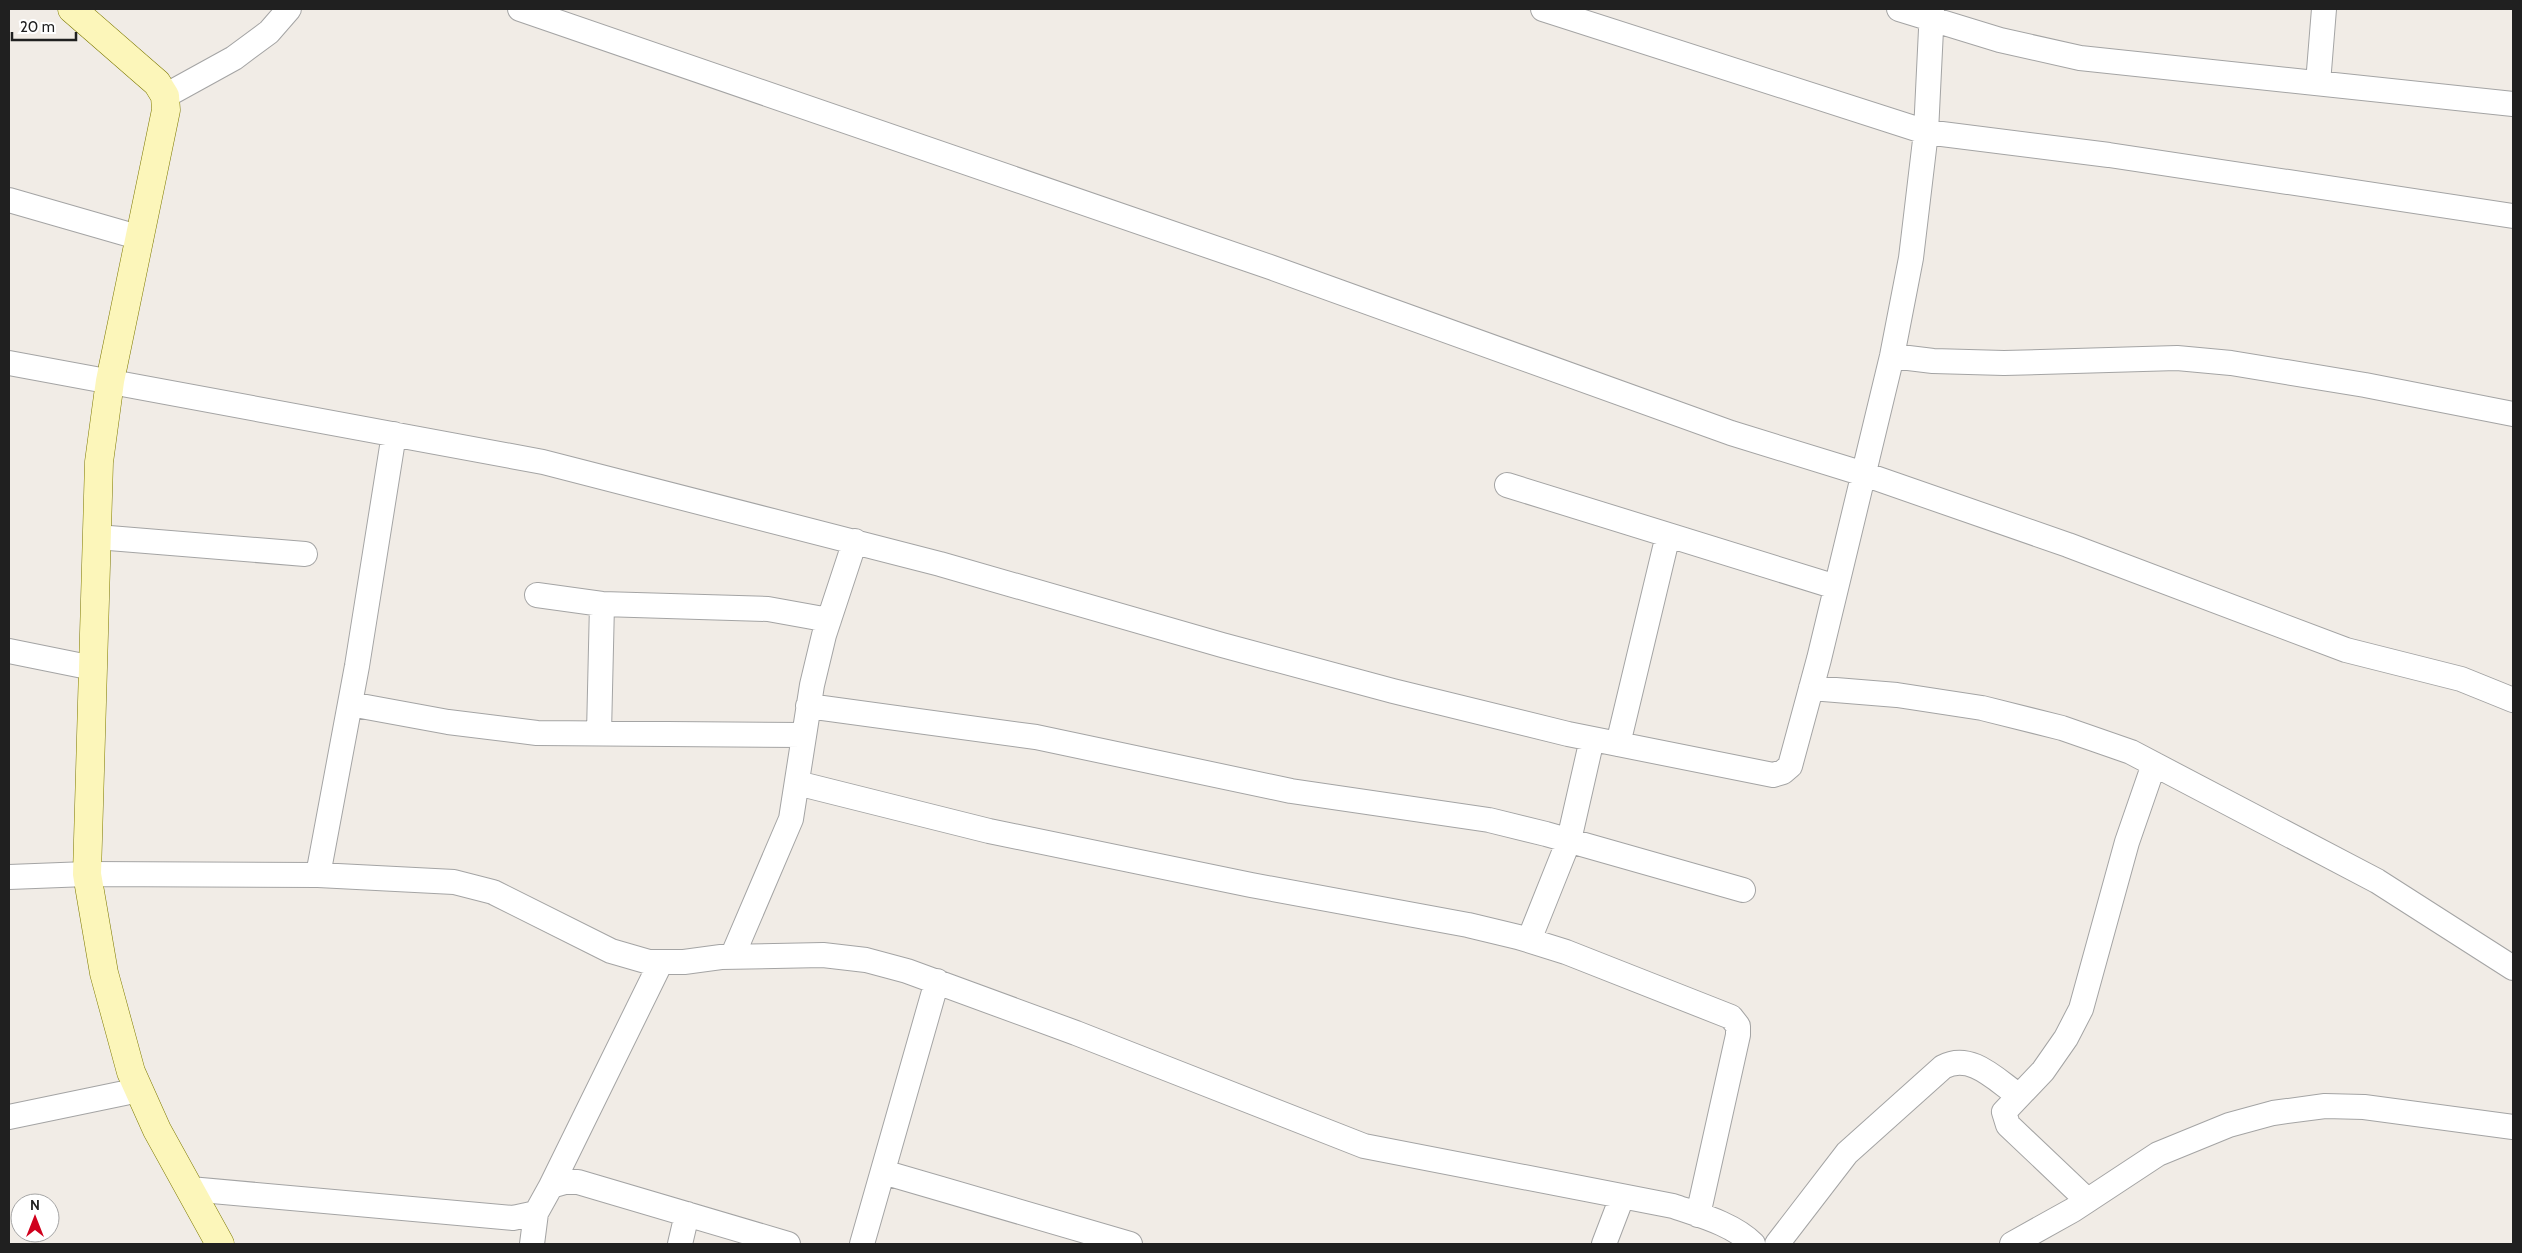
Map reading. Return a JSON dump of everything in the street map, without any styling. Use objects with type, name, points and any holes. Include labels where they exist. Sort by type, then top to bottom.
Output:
[{"type":"street","points":[[72,9],[157,83],[166,96],[166,110],[141,238],[110,380],[99,462],[87,874],[104,973],[131,1072],[157,1130],[220,1244]]},
{"type":"street","points":[[166,96],[234,58],[269,32],[289,9]]},
{"type":"street","points":[[520,9],[1273,268],[1731,433],[1864,474],[2068,545],[2346,650],[2461,679],[2513,700]]},
{"type":"street","points":[[1543,9],[1926,132],[2109,156],[2513,216]]},
{"type":"street","points":[[1899,9],[1931,14],[2000,40],[2080,58],[2513,104]]},
{"type":"street","points":[[2318,83],[2324,9]]},
{"type":"street","points":[[9,363],[110,380],[543,462],[855,541],[1231,648],[1393,691],[1592,739],[1773,775],[1783,772],[1790,766],[1811,688],[1892,356],[1911,258],[1926,132],[1931,14]]},
{"type":"street","points":[[9,200],[141,238]]},
{"type":"street","points":[[1892,356],[1933,361],[2004,363],[2168,358],[2222,362],[2365,385],[2513,414]]},
{"type":"street","points":[[318,875],[350,704],[394,434]]},
{"type":"street","points":[[1507,485],[1836,587]]},
{"type":"street","points":[[1618,744],[1668,535]]},
{"type":"street","points":[[97,537],[305,554]]},
{"type":"street","points":[[732,957],[792,819],[808,706],[829,620],[855,541]]},
{"type":"street","points":[[537,595],[602,604],[768,609],[829,620]]},
{"type":"street","points":[[599,733],[602,604]]},
{"type":"street","points":[[9,651],[93,668]]},
{"type":"street","points":[[1811,688],[1897,695],[1982,708],[2062,728],[2131,752],[2377,881],[2513,968]]},
{"type":"street","points":[[350,704],[486,728],[537,733],[803,735]]},
{"type":"street","points":[[808,706],[1036,738],[1291,791],[1489,820],[1569,840],[1743,890]]},
{"type":"street","points":[[1529,940],[1569,840],[1592,739]]},
{"type":"street","points":[[2086,1200],[2008,1124],[2004,1112],[2043,1071],[2066,1038],[2081,1009],[2127,842],[2154,764]]},
{"type":"street","points":[[797,783],[1009,835],[1242,883],[1458,923],[1529,940],[1731,1017],[1738,1026],[1738,1035],[1698,1215]]},
{"type":"street","points":[[9,877],[87,874],[318,875],[454,882],[493,892],[611,951],[649,962],[732,957],[823,956],[866,960],[907,970],[1076,1033],[1364,1146],[1673,1206],[1698,1215],[1748,1239],[1753,1244]]},
{"type":"street","points":[[532,1244],[536,1213],[661,962]]},
{"type":"street","points":[[862,1244],[936,981]]},
{"type":"street","points":[[1777,1244],[1847,1153],[1943,1067],[1952,1062],[1968,1062],[2018,1096]]},
{"type":"street","points":[[9,1117],[139,1090]]},
{"type":"street","points":[[2012,1244],[2158,1154],[2229,1125],[2273,1113],[2325,1106],[2364,1107],[2513,1127]]},
{"type":"street","points":[[883,1172],[1130,1244]]},
{"type":"street","points":[[551,1186],[565,1182],[578,1182],[788,1244]]},
{"type":"street","points":[[190,1189],[513,1218],[536,1213]]},
{"type":"street","points":[[1604,1244],[1622,1197]]},
{"type":"street","points":[[680,1244],[687,1214]]}]
